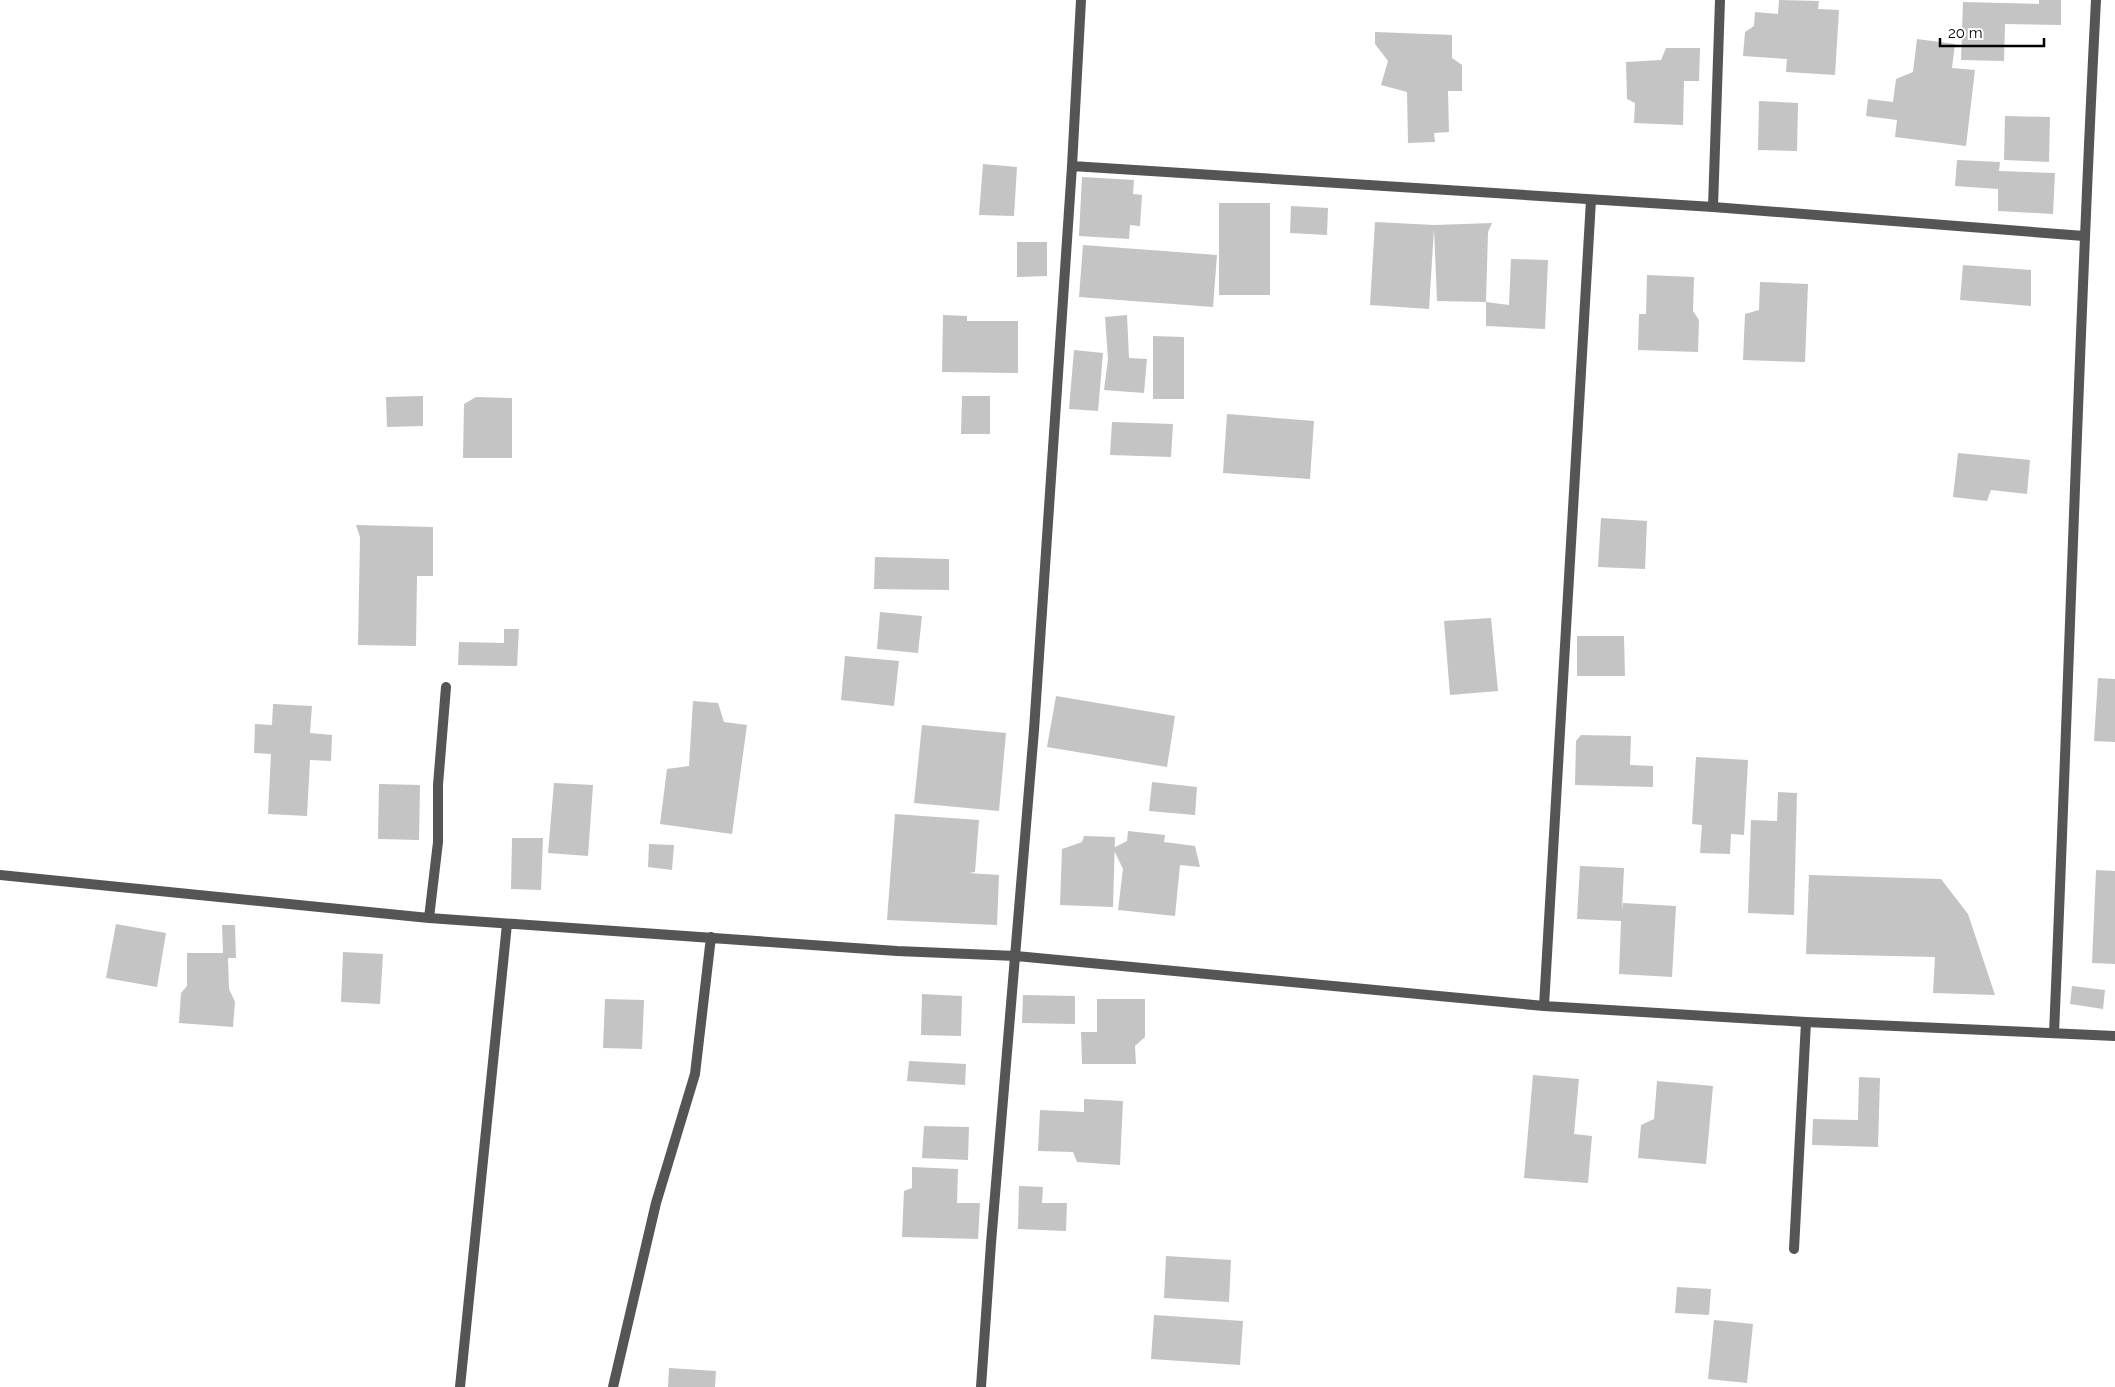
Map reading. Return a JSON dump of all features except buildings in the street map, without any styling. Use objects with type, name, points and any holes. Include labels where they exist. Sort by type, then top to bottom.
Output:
[{"type":"street","points":[[981,1387],[991,1244],[1034,730],[1072,166],[1081,0]]},
{"type":"street","points":[[1713,207],[1720,0]]},
{"type":"street","points":[[2054,1033],[2068,710],[2084,236],[2096,0]]},
{"type":"street","points":[[1072,166],[1713,207],[2084,236]]},
{"type":"street","points":[[1544,1006],[1591,200]]},
{"type":"street","points":[[429,918],[438,842],[438,785],[446,687]]},
{"type":"street","points":[[0,875],[429,918],[897,950],[1016,956],[1544,1006],[1806,1022],[2115,1036]]},
{"type":"street","points":[[460,1387],[507,924]]},
{"type":"street","points":[[614,1387],[656,1203],[695,1074],[711,937]]},
{"type":"street","points":[[1794,1249],[1806,1022]]}]
